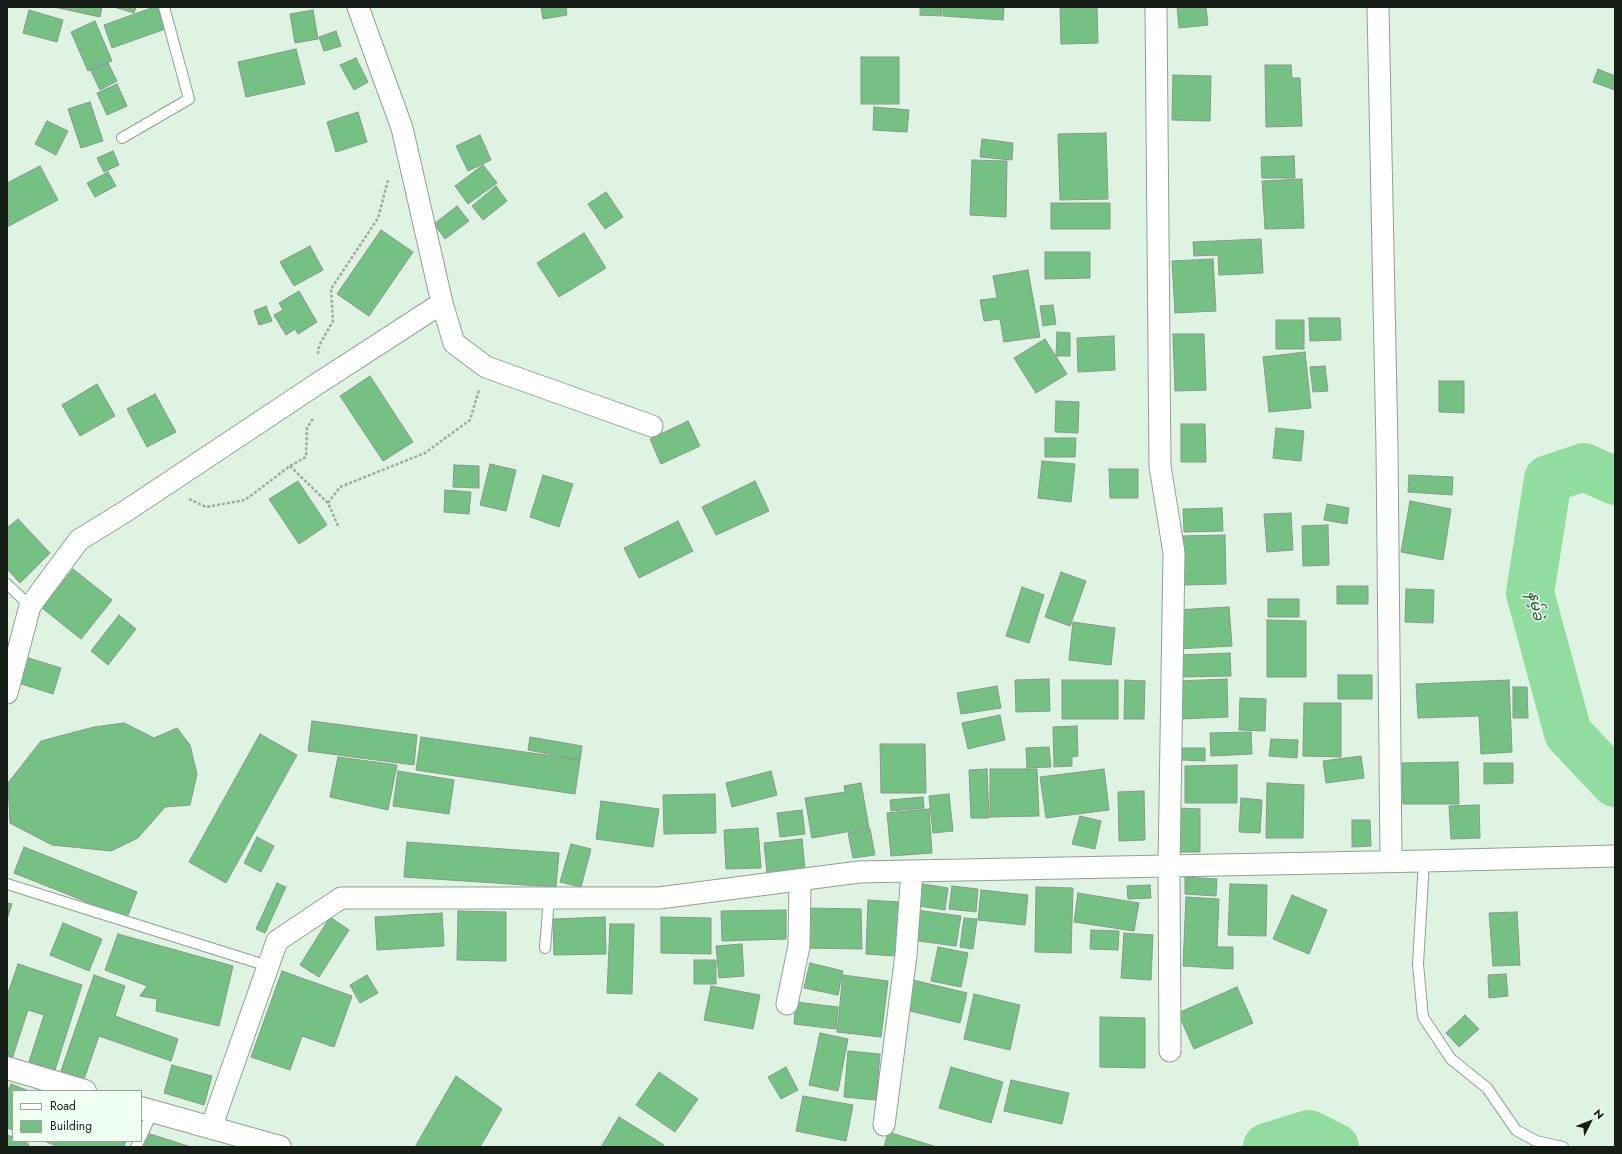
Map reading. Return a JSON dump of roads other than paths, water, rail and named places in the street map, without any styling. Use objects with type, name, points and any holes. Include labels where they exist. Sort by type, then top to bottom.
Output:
[{"type":"street","points":[[359,7],[402,128],[442,303],[454,343],[486,367],[652,426]]},
{"type":"street","points":[[1156,7],[1160,466],[1174,553],[1169,865],[1170,1051]]},
{"type":"street","points":[[1378,7],[1387,447],[1391,860]]},
{"type":"street","points":[[7,693],[30,606],[79,540],[163,487],[442,303]]},
{"type":"street","points":[[211,1128],[277,941],[341,898],[659,898],[859,872],[1615,856]]},
{"type":"street","points":[[884,1125],[906,955],[912,871]]},
{"type":"street","points":[[787,1004],[799,946],[800,880]]},
{"type":"street","points":[[7,1068],[81,1090]]},
{"type":"street","points":[[147,1109],[280,1147]]},
{"type":"lane","points":[[122,138],[189,98],[164,7]]},
{"type":"lane","points":[[7,584],[30,606]]},
{"type":"lane","points":[[1424,861],[1418,964],[1423,1017],[1451,1059],[1487,1088],[1516,1130],[1536,1141],[1563,1147]]},
{"type":"lane","points":[[7,884],[268,966]]},
{"type":"lane","points":[[545,948],[549,898]]},
{"type":"lane","points":[[142,1132],[147,1109]]},
{"type":"waterway","name":"နမ့်ခဲ","points":[[1615,481],[1584,467],[1548,479],[1530,593],[1568,733],[1615,783]]},
{"type":"waterway","name":"နမ့်ခဲ","points":[[1267,1147],[1309,1134],[1335,1147]]}]
